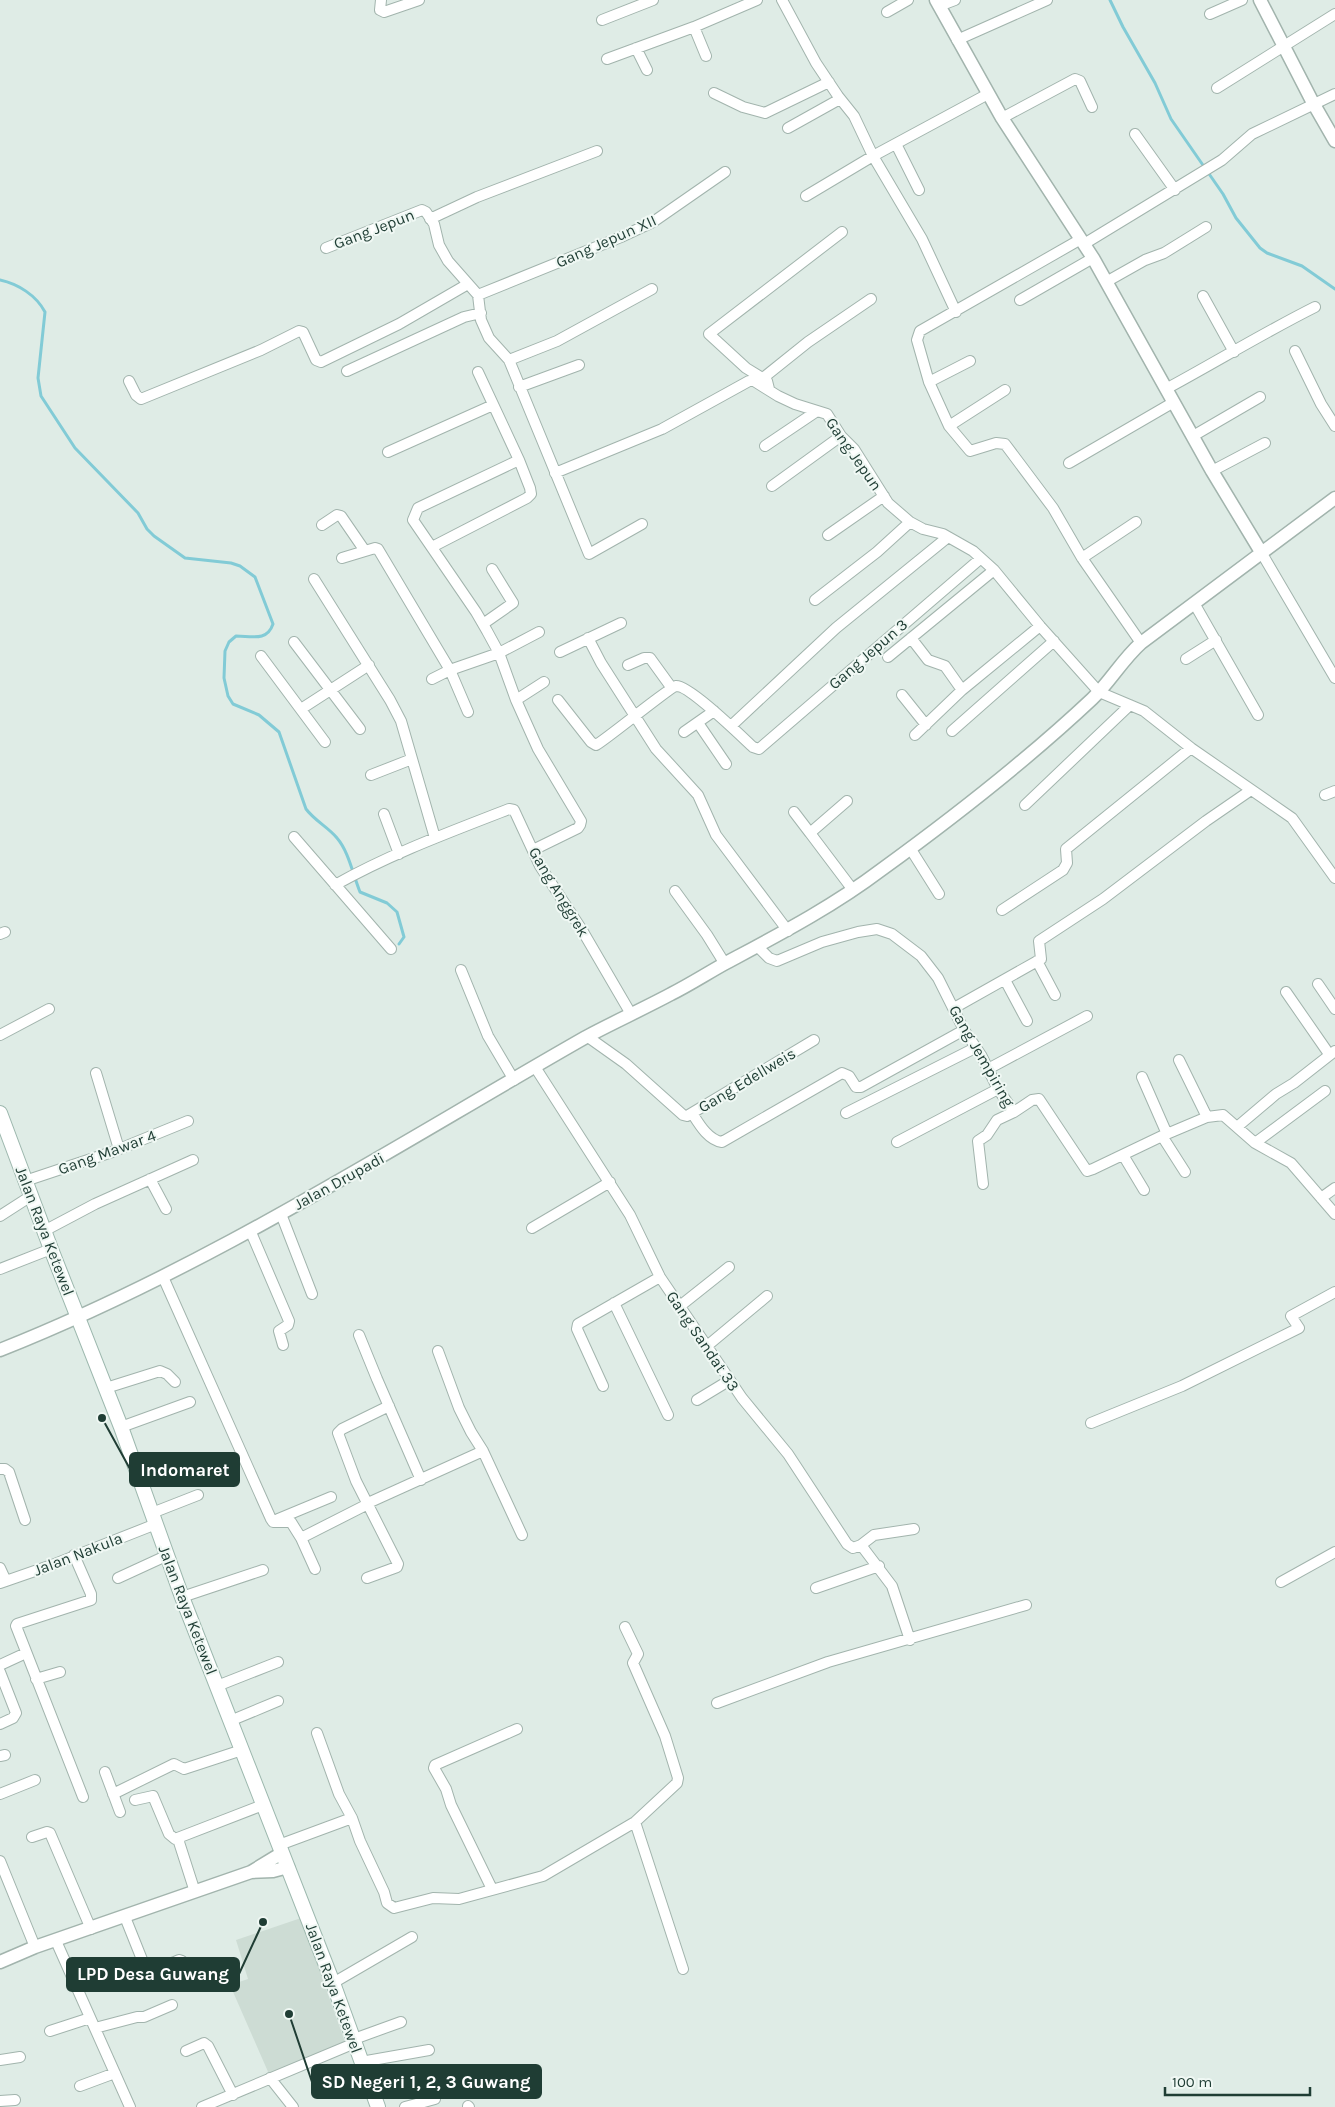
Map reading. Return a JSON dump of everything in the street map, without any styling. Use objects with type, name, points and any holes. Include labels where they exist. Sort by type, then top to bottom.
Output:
[{"type":"main road","name":"Jalan Raya Ketewel","points":[[0,1113],[4,1136],[26,1181],[122,1427],[182,1597],[333,1984],[378,2107]]},
{"type":"street","points":[[381,0],[380,10],[384,12],[419,0]]},
{"type":"street","points":[[602,20],[653,0]]},
{"type":"street","points":[[607,59],[694,27],[757,0]]},
{"type":"street","points":[[782,0],[816,63],[854,116],[873,156],[922,238],[956,312]]},
{"type":"street","points":[[887,12],[908,0]]},
{"type":"street","points":[[955,0],[938,3],[957,40],[1002,118],[1083,241],[1212,471],[1335,678]]},
{"type":"street","points":[[957,40],[1048,0]]},
{"type":"street","points":[[1210,14],[1242,0]]},
{"type":"street","points":[[1263,1],[1283,46],[1335,141]]},
{"type":"street","points":[[1217,88],[1335,14]]},
{"type":"street","points":[[694,27],[706,56]]},
{"type":"street","points":[[636,48],[647,70]]},
{"type":"street","points":[[1002,118],[1075,79],[1080,80],[1092,107]]},
{"type":"street","points":[[714,93],[744,107],[765,113],[829,82]]},
{"type":"street","points":[[806,196],[873,156],[988,94]]},
{"type":"street","points":[[1141,643],[1082,558],[1053,508],[1005,444],[996,443],[970,451],[949,426],[929,382],[917,336],[920,331],[1175,190],[1213,165],[1252,134],[1335,94]]},
{"type":"street","points":[[788,128],[840,99]]},
{"type":"street","points":[[1135,134],[1175,190]]},
{"type":"street","points":[[896,144],[919,190]]},
{"type":"street","points":[[430,219],[477,197],[597,151]]},
{"type":"street","name":"Gang Jepun XII","points":[[478,295],[613,241],[653,222],[725,172]]},
{"type":"street","name":"Gang Jepun","points":[[326,248],[422,210],[426,212],[430,219],[442,250],[478,295]]},
{"type":"street","points":[[1106,282],[1145,260],[1164,253],[1206,227]]},
{"type":"street","points":[[769,390],[768,382],[764,378],[746,368],[709,334],[842,232]]},
{"type":"street","points":[[1020,300],[1093,258]]},
{"type":"street","points":[[129,381],[136,395],[141,399],[261,350],[299,331],[302,332],[316,360],[321,362],[399,324],[468,284]]},
{"type":"street","points":[[509,360],[558,341],[652,289]]},
{"type":"street","points":[[478,295],[482,320],[489,338],[509,360],[589,554],[642,524]]},
{"type":"street","points":[[1203,296],[1234,352]]},
{"type":"street","points":[[764,378],[808,342],[871,299]]},
{"type":"street","points":[[1166,389],[1277,326],[1315,307]]},
{"type":"street","points":[[347,372],[464,317],[481,313]]},
{"type":"street","points":[[1295,351],[1321,404],[1335,426]]},
{"type":"street","points":[[929,382],[970,361]]},
{"type":"street","points":[[519,386],[578,365]]},
{"type":"street","points":[[432,547],[530,496],[530,488],[519,460],[478,372]]},
{"type":"street","name":"Gang Jepun","points":[[556,473],[662,429],[749,381],[754,381],[778,396],[827,414],[832,419],[841,436],[854,449],[894,509],[910,522],[923,529],[948,537],[968,547],[994,570],[1040,626],[1099,692]]},
{"type":"street","points":[[949,426],[1005,390]]},
{"type":"street","points":[[1193,436],[1260,397]]},
{"type":"street","points":[[1069,463],[1174,402]]},
{"type":"street","points":[[388,452],[493,405]]},
{"type":"street","points":[[764,446],[817,411]]},
{"type":"street","points":[[772,486],[841,436]]},
{"type":"street","points":[[1212,471],[1265,443]]},
{"type":"street","points":[[519,460],[418,508],[413,520],[483,624],[499,654],[516,700],[538,749],[581,823],[578,828],[533,850]]},
{"type":"street","points":[[828,535],[884,496]]},
{"type":"street","name":"Jalan Drupadi","points":[[0,1350],[78,1317],[163,1277],[280,1214],[360,1170],[590,1035],[758,947],[853,890],[910,848],[1032,751],[1099,692],[1126,657],[1141,643],[1335,498]]},
{"type":"street","points":[[322,525],[340,515],[365,551]]},
{"type":"street","points":[[815,600],[877,552],[910,522]]},
{"type":"street","points":[[1082,558],[1136,522]]},
{"type":"street","points":[[558,700],[594,745],[636,716],[672,687],[679,686],[685,688],[731,726],[836,628],[948,537]]},
{"type":"street","points":[[342,558],[375,548],[378,549],[450,670],[468,712]]},
{"type":"street","name":"Gang Jepun 3","points":[[731,726],[756,749],[980,559]]},
{"type":"street","points":[[483,624],[513,603],[492,569]]},
{"type":"street","points":[[888,657],[994,570]]},
{"type":"street","points":[[314,579],[369,665],[401,721],[435,838]]},
{"type":"street","points":[[1194,603],[1258,715]]},
{"type":"street","points":[[560,652],[621,623]]},
{"type":"street","points":[[915,735],[962,690],[1040,626]]},
{"type":"street","points":[[432,680],[450,670],[499,654],[540,632]]},
{"type":"street","points":[[588,638],[601,663],[656,749],[698,795],[716,835],[788,930]]},
{"type":"street","points":[[910,638],[928,660],[945,666],[962,690]]},
{"type":"street","points":[[1186,660],[1216,640]]},
{"type":"street","points":[[952,731],[1054,641]]},
{"type":"street","points":[[294,642],[360,729]]},
{"type":"street","points":[[261,656],[325,742]]},
{"type":"street","points":[[628,665],[644,658],[650,658],[672,687]]},
{"type":"street","points":[[301,709],[369,665]]},
{"type":"street","points":[[516,700],[544,682]]},
{"type":"street","points":[[1099,692],[1144,711],[1191,748],[1292,818],[1335,878]]},
{"type":"street","points":[[902,695],[926,725]]},
{"type":"street","points":[[1024,804],[1130,705]]},
{"type":"street","points":[[684,732],[714,711]]},
{"type":"street","points":[[698,723],[726,764]]},
{"type":"street","points":[[1002,910],[1063,870],[1067,864],[1066,849],[1191,748]]},
{"type":"street","points":[[371,775],[412,760]]},
{"type":"street","points":[[954,1008],[1038,961],[1042,957],[1038,944],[1039,941],[1104,898],[1206,821],[1251,790]]},
{"type":"street","points":[[1325,795],[1335,791]]},
{"type":"street","points":[[810,833],[847,801]]},
{"type":"street","name":"Gang Anggrek","points":[[335,885],[358,872],[435,838],[511,809],[516,810],[540,866],[582,930],[631,1014]]},
{"type":"street","points":[[794,812],[853,890]]},
{"type":"street","points":[[384,814],[399,854]]},
{"type":"street","points":[[294,837],[391,949]]},
{"type":"street","points":[[910,848],[939,894]]},
{"type":"street","points":[[675,891],[708,935],[725,964]]},
{"type":"street","name":"Gang Jempiring","points":[[758,947],[769,958],[777,961],[822,942],[858,932],[878,929],[892,934],[921,956],[938,978],[964,1030],[998,1089],[1014,1112],[1032,1100],[1039,1099],[1087,1171],[1207,1117]]},
{"type":"street","points":[[1038,961],[1055,995]]},
{"type":"street","points":[[461,970],[488,1036],[514,1080]]},
{"type":"street","points":[[1005,980],[1027,1021]]},
{"type":"street","points":[[1318,984],[1335,1009]]},
{"type":"street","points":[[1238,1127],[1269,1099],[1300,1078],[1332,1052],[1286,992]]},
{"type":"street","points":[[0,1035],[49,1009]]},
{"type":"street","points":[[988,1069],[1087,1016]]},
{"type":"street","points":[[692,1113],[705,1131],[715,1140],[722,1142],[842,1073],[849,1076],[856,1087],[861,1087],[964,1030]]},
{"type":"street","name":"Gang Edellweis","points":[[590,1035],[683,1115],[687,1116],[814,1040]]},
{"type":"street","points":[[846,1114],[975,1048]]},
{"type":"street","points":[[1179,1060],[1207,1117],[1223,1116],[1255,1142],[1291,1163],[1335,1214]]},
{"type":"street","name":"Gang Sandat 33","points":[[535,1067],[610,1182],[630,1215],[660,1277],[706,1346],[742,1398],[788,1454],[847,1544],[853,1548],[861,1545]]},
{"type":"street","points":[[96,1073],[119,1149]]},
{"type":"street","points":[[1142,1077],[1165,1135],[1185,1172]]},
{"type":"street","points":[[897,1142],[998,1089]]},
{"type":"street","points":[[1255,1142],[1325,1091]]},
{"type":"street","points":[[983,1184],[978,1141],[987,1135],[997,1120],[1014,1112]]},
{"type":"street","name":"Gang Mawar 4","points":[[26,1181],[119,1149],[188,1121]]},
{"type":"street","points":[[1123,1155],[1144,1190]]},
{"type":"street","points":[[44,1230],[150,1178],[193,1160]]},
{"type":"street","points":[[150,1178],[166,1209]]},
{"type":"street","points":[[532,1228],[610,1182]]},
{"type":"street","points":[[1321,1198],[1335,1188]]},
{"type":"street","points":[[0,1216],[31,1196]]},
{"type":"street","points":[[280,1214],[312,1294]]},
{"type":"street","points":[[250,1230],[289,1321],[288,1325],[279,1331],[283,1345]]},
{"type":"street","points":[[0,1270],[51,1249]]},
{"type":"street","points":[[680,1306],[730,1268]]},
{"type":"street","points":[[163,1277],[273,1522]]},
{"type":"street","points":[[603,1386],[577,1329],[579,1323],[660,1277]]},
{"type":"street","points":[[1091,1423],[1182,1386],[1299,1328],[1291,1316],[1335,1292]]},
{"type":"street","points":[[706,1346],[767,1296]]},
{"type":"street","points":[[614,1303],[668,1415]]},
{"type":"street","points":[[359,1335],[421,1480]]},
{"type":"street","points":[[438,1351],[459,1408],[483,1451],[522,1536]]},
{"type":"street","points":[[106,1388],[160,1371],[175,1382]]},
{"type":"street","points":[[697,1400],[730,1380]]},
{"type":"street","points":[[122,1427],[190,1402]]},
{"type":"street","points":[[367,1578],[398,1566],[356,1481],[338,1433],[342,1429],[389,1406]]},
{"type":"street","points":[[301,1538],[368,1503],[483,1451]]},
{"type":"street","points":[[0,1469],[6,1469],[9,1472],[25,1520]]},
{"type":"street","name":"Jalan Nakula","points":[[3,1582],[74,1556],[198,1495]]},
{"type":"street","points":[[273,1522],[331,1497]]},
{"type":"street","points":[[273,1522],[291,1522],[301,1538],[315,1569]]},
{"type":"street","points":[[910,1640],[892,1586],[879,1566],[861,1545],[874,1535],[914,1529]]},
{"type":"street","points":[[1281,1582],[1335,1552]]},
{"type":"street","points":[[118,1578],[168,1555]]},
{"type":"street","points":[[74,1556],[92,1598],[89,1601],[17,1624],[16,1628],[84,1797]]},
{"type":"street","points":[[816,1588],[879,1566]]},
{"type":"street","points":[[0,1568],[3,1582]]},
{"type":"street","points":[[182,1597],[263,1570]]},
{"type":"street","points":[[717,1703],[828,1662],[910,1640],[1026,1605]]},
{"type":"street","points":[[317,1733],[339,1794],[352,1818],[387,1903],[394,1908],[433,1898],[459,1899],[543,1876],[635,1822],[674,1787],[678,1778],[665,1736],[633,1664],[638,1654],[625,1627]]},
{"type":"street","points":[[0,1665],[26,1653]]},
{"type":"street","points":[[217,1686],[278,1662]]},
{"type":"street","points":[[0,1672],[16,1713],[14,1718],[0,1724]]},
{"type":"street","points":[[36,1679],[60,1672]]},
{"type":"street","points":[[230,1720],[278,1700]]},
{"type":"street","points":[[492,1889],[451,1805],[446,1789],[434,1768],[435,1765],[517,1729]]},
{"type":"street","points":[[113,1794],[174,1764],[184,1769],[242,1750]]},
{"type":"street","points":[[105,1772],[120,1812]]},
{"type":"street","points":[[0,1794],[35,1780]]},
{"type":"street","points":[[135,1800],[153,1796],[169,1834],[178,1839],[195,1892]]},
{"type":"street","points":[[178,1839],[263,1805]]},
{"type":"street","points":[[0,1962],[35,1947],[251,1872],[352,1818]]},
{"type":"street","points":[[635,1822],[683,1969]]},
{"type":"street","points":[[32,1837],[47,1832],[50,1833],[91,1928]]},
{"type":"street","points":[[0,1861],[35,1947]]},
{"type":"street","points":[[125,1916],[147,1972],[149,1973],[181,1960],[189,1976]]},
{"type":"street","points":[[333,1984],[396,1944],[412,1937]]},
{"type":"street","points":[[56,1941],[130,2107]]},
{"type":"street","points":[[95,2028],[144,2017],[172,2005]]},
{"type":"street","points":[[50,2031],[90,2018]]},
{"type":"street","points":[[202,2107],[401,2022]]},
{"type":"street","points":[[186,2051],[204,2043],[208,2046],[233,2095]]},
{"type":"street","points":[[361,2062],[429,2050]]},
{"type":"street","points":[[0,2060],[20,2057]]},
{"type":"street","points":[[80,2086],[115,2073]]},
{"type":"street","points":[[270,2078],[293,2107]]},
{"type":"street","points":[[405,2107],[436,2099]]},
{"type":"street","points":[[0,2101],[15,2100]]},
{"type":"shaded area","points":[[301,1918],[345,2042],[269,2074],[230,1985],[248,1979],[236,1940]]},
{"type":"waterway","points":[[1110,0],[1155,83],[1171,119],[1223,194],[1236,218],[1260,248],[1267,253],[1302,266],[1335,289]]},
{"type":"waterway","points":[[0,280],[13,284],[32,295],[45,312],[38,378],[41,396],[75,448],[138,513],[147,529],[154,536],[185,558],[231,563],[240,566],[255,577],[273,624],[270,630],[263,636],[236,636],[229,642],[225,651],[224,678],[228,696],[233,704],[259,715],[279,732],[306,809],[341,844],[348,857],[360,892],[387,903],[397,912],[404,937],[399,944]]},
{"type":"place","name":"Indomaret","points":[[102,1418]]},
{"type":"place","name":"LPD Desa Guwang","points":[[263,1922]]},
{"type":"place","name":"SD Negeri 1, 2, 3 Guwang","points":[[289,2014]]}]
